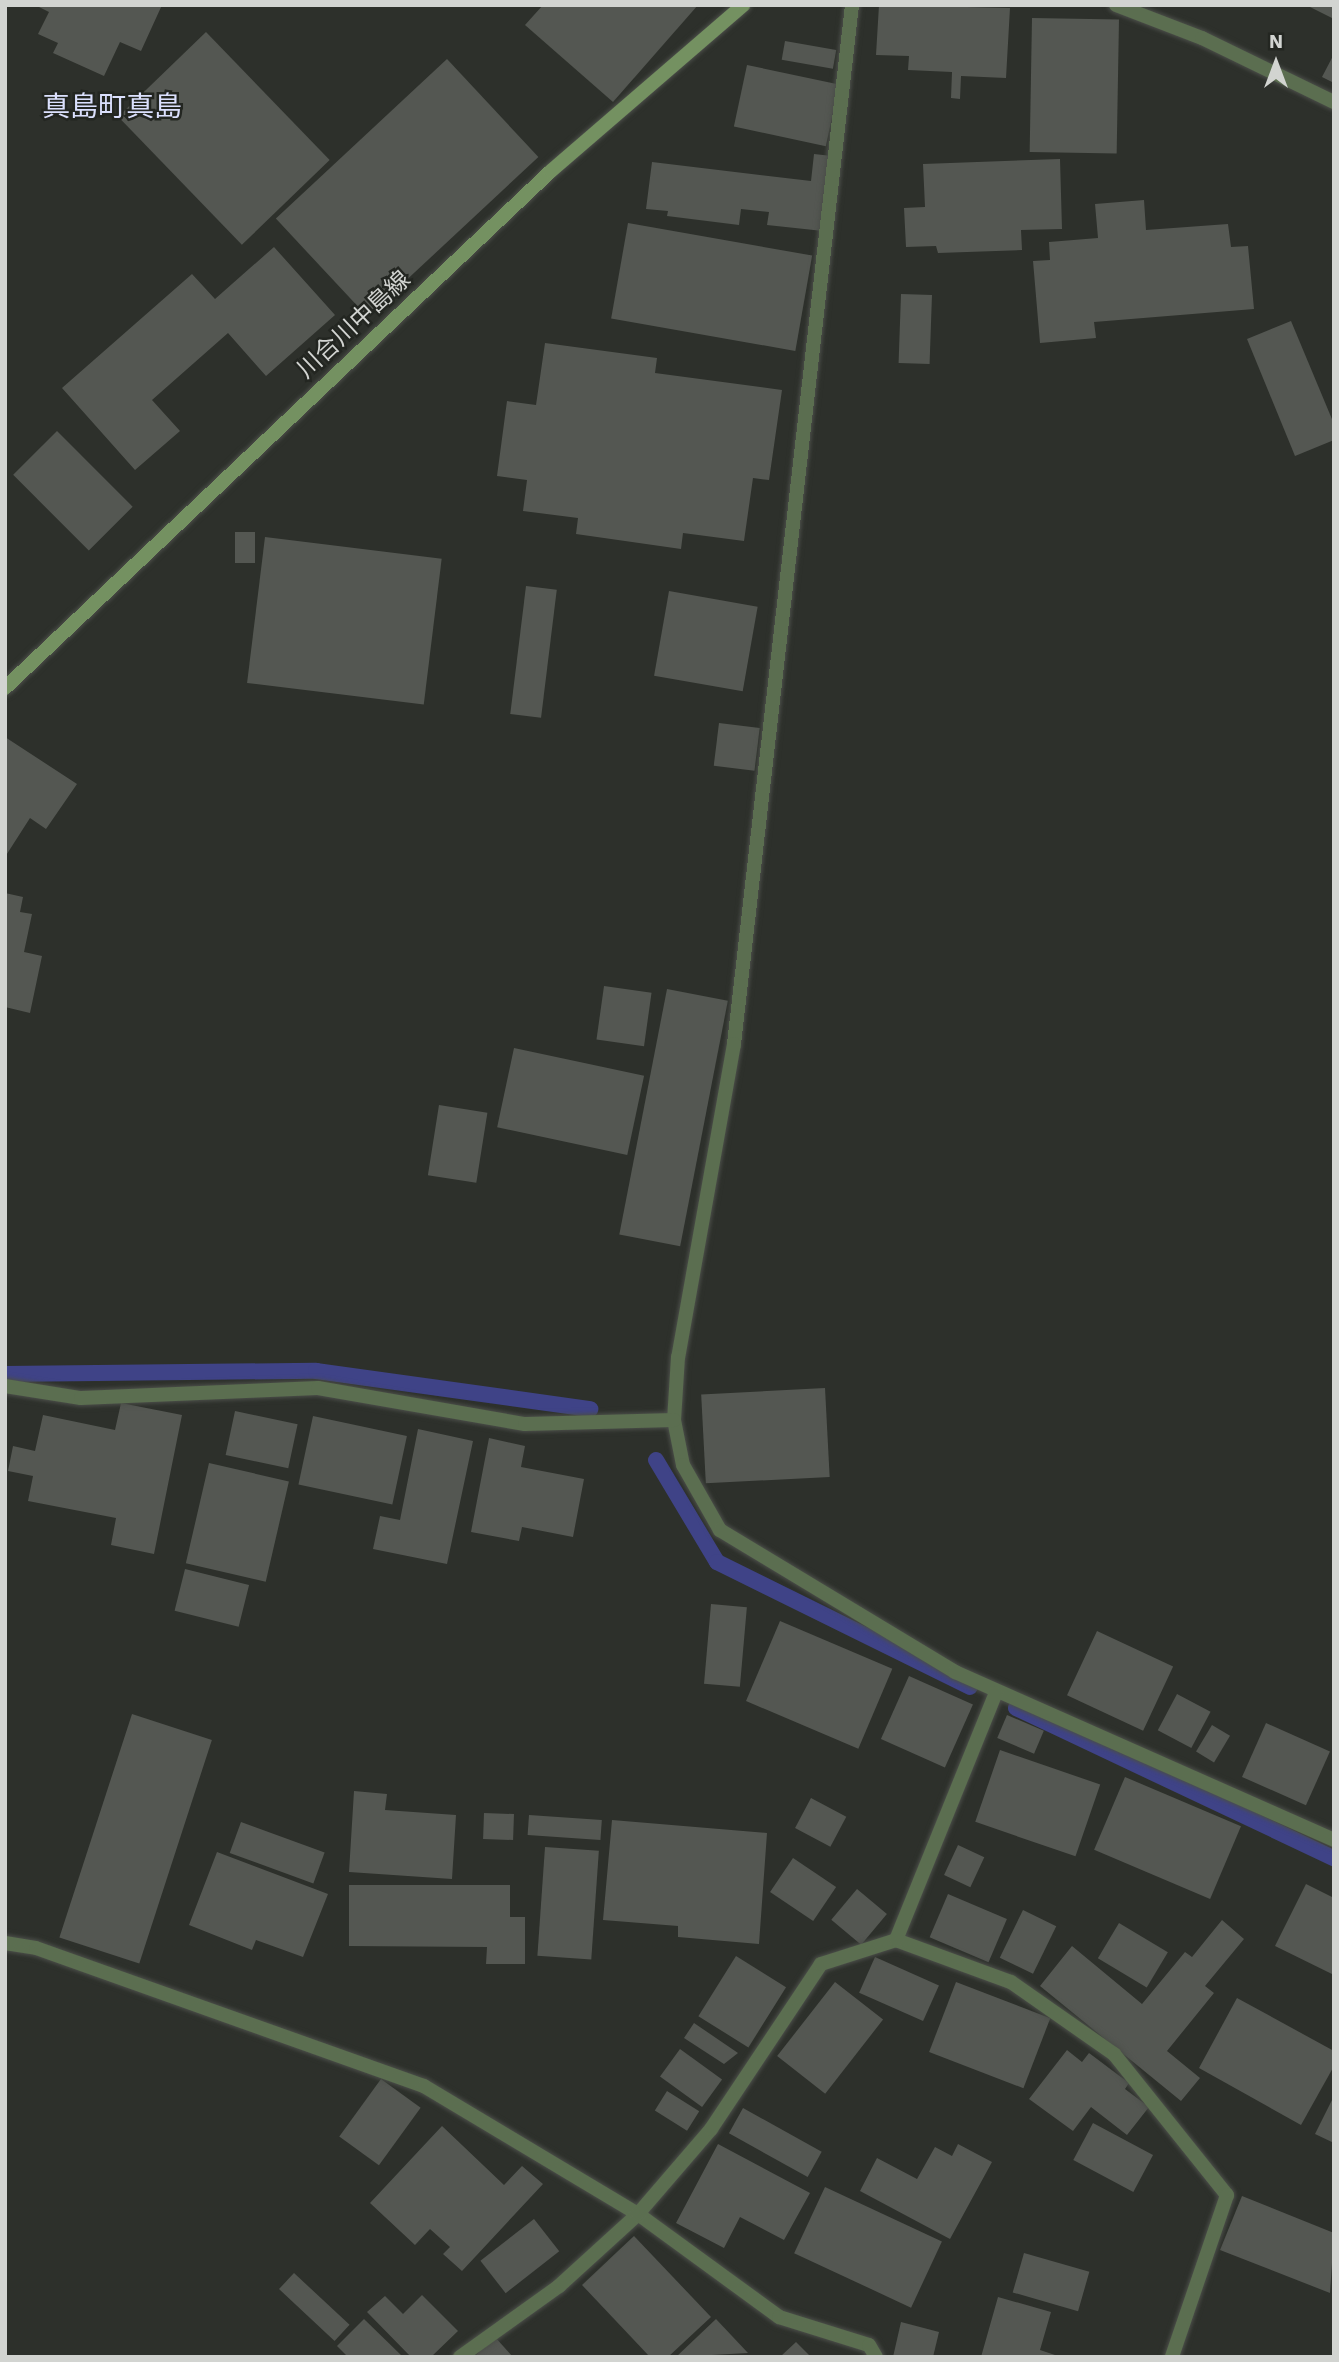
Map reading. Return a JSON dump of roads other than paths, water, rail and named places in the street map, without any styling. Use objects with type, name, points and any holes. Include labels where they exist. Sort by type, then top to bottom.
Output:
[{"type":"main road","name":"川合川中島線","points":[[5,688],[551,171],[743,5]]},
{"type":"street","points":[[852,5],[734,1044],[678,1357],[674,1420],[683,1465],[720,1530],[996,1693],[1334,1840]]},
{"type":"street","points":[[1116,5],[1202,38],[1334,102]]},
{"type":"street","points":[[5,1386],[81,1398],[318,1388],[525,1424],[674,1420]]},
{"type":"street","points":[[896,1940],[996,1693]]},
{"type":"street","points":[[460,2357],[559,2286],[638,2214],[711,2129],[821,1964],[896,1940],[1011,1982],[1114,2054],[1227,2195],[1172,2357]]},
{"type":"street","points":[[5,1943],[36,1948],[424,2086],[638,2214],[779,2316],[869,2345],[876,2357]]},
{"type":"waterway","points":[[5,1374],[316,1371],[590,1409]]},
{"type":"waterway","points":[[656,1460],[717,1562],[970,1687]]},
{"type":"waterway","points":[[1016,1708],[1334,1858]]},
{"type":"district","name":"真島町真島","points":[[112,107]]}]
